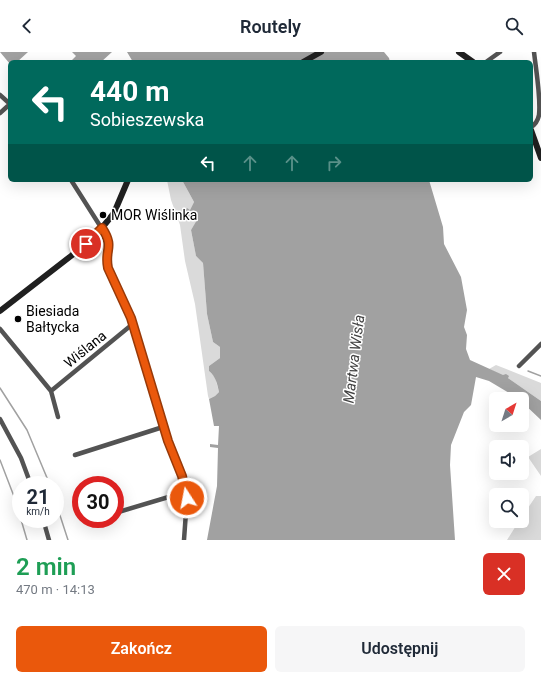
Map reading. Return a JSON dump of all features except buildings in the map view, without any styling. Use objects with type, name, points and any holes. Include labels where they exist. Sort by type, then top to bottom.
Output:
[{"type":"main road","points":[[307,60],[321,52]]},
{"type":"main road","points":[[458,52],[470,60]]},
{"type":"main road","points":[[533,135],[540,154]]},
{"type":"main road","points":[[0,311],[81,248],[102,228],[117,206],[127,182]]},
{"type":"street","points":[[489,60],[500,52]]},
{"type":"street","points":[[533,125],[536,123],[540,114],[540,101],[534,52]]},
{"type":"street","points":[[0,94],[8,102]]},
{"type":"street","points":[[0,113],[8,106]]},
{"type":"street","points":[[72,182],[102,228],[109,242],[107,261],[108,268],[130,314],[163,427],[182,476],[186,494],[184,540]]},
{"type":"street","name":"Wiślana","points":[[51,391],[129,327],[134,326]]},
{"type":"street","points":[[0,329],[51,391],[58,417]]},
{"type":"street","points":[[519,366],[541,344]]},
{"type":"street","points":[[0,419],[21,458],[28,476]]},
{"type":"street","points":[[75,455],[163,427]]},
{"type":"street","points":[[124,511],[182,493],[186,494]]},
{"type":"street","points":[[46,528],[49,540]]},
{"type":"shaded area","points":[[167,182],[183,182],[194,202],[190,210],[187,208],[197,221],[191,230],[196,256],[203,263],[207,314],[213,342],[220,347],[220,358],[209,366],[209,371],[215,377],[219,392],[209,399],[195,304],[185,261],[180,225],[171,200]]},
{"type":"shaded area","points":[[496,365],[541,383],[541,401],[508,378],[489,369]]},
{"type":"shaded area","points":[[541,449],[541,476],[529,458],[529,456]]},
{"type":"shaded area","points":[[536,496],[541,496],[541,540],[507,540],[515,528],[529,528],[529,506]]},
{"type":"water","points":[[0,52],[28,52],[19,60],[8,60],[8,62]]},
{"type":"water","points":[[72,52],[112,52],[103,60],[72,60],[76,56]]},
{"type":"water","points":[[127,52],[384,52],[390,60],[132,60]]},
{"type":"water","name":"Martwa Wisła","points":[[183,182],[430,182],[443,227],[444,244],[461,277],[467,310],[464,327],[467,335],[466,349],[470,360],[503,375],[506,374],[509,376],[508,378],[528,392],[507,392],[489,381],[476,377],[471,405],[464,412],[451,445],[450,465],[455,540],[207,540],[217,486],[218,448],[210,447],[210,444],[218,445],[219,426],[214,426],[209,399],[219,392],[215,378],[209,371],[209,366],[220,358],[220,347],[213,342],[207,314],[203,263],[196,256],[191,230],[197,220],[193,217],[187,220],[183,219],[187,208],[190,210],[194,202]]},
{"type":"water","points":[[529,393],[541,401],[541,420],[529,409]]},
{"type":"waterway","points":[[528,371],[541,376]]},
{"type":"waterway","points":[[0,388],[27,430],[46,476]]},
{"type":"waterway","points":[[0,460],[15,499],[27,540]]},
{"type":"waterway","points":[[64,528],[68,540]]},
{"type":"place","name":"MOR Wiślinka","points":[[103,215]]},
{"type":"place","name":"Biesiada Bałtycka","points":[[18,319]]},
{"type":"route","points":[[86,244],[102,228],[109,240],[110,245],[107,261],[109,272],[130,314],[163,427],[180,469],[187,498]]}]
